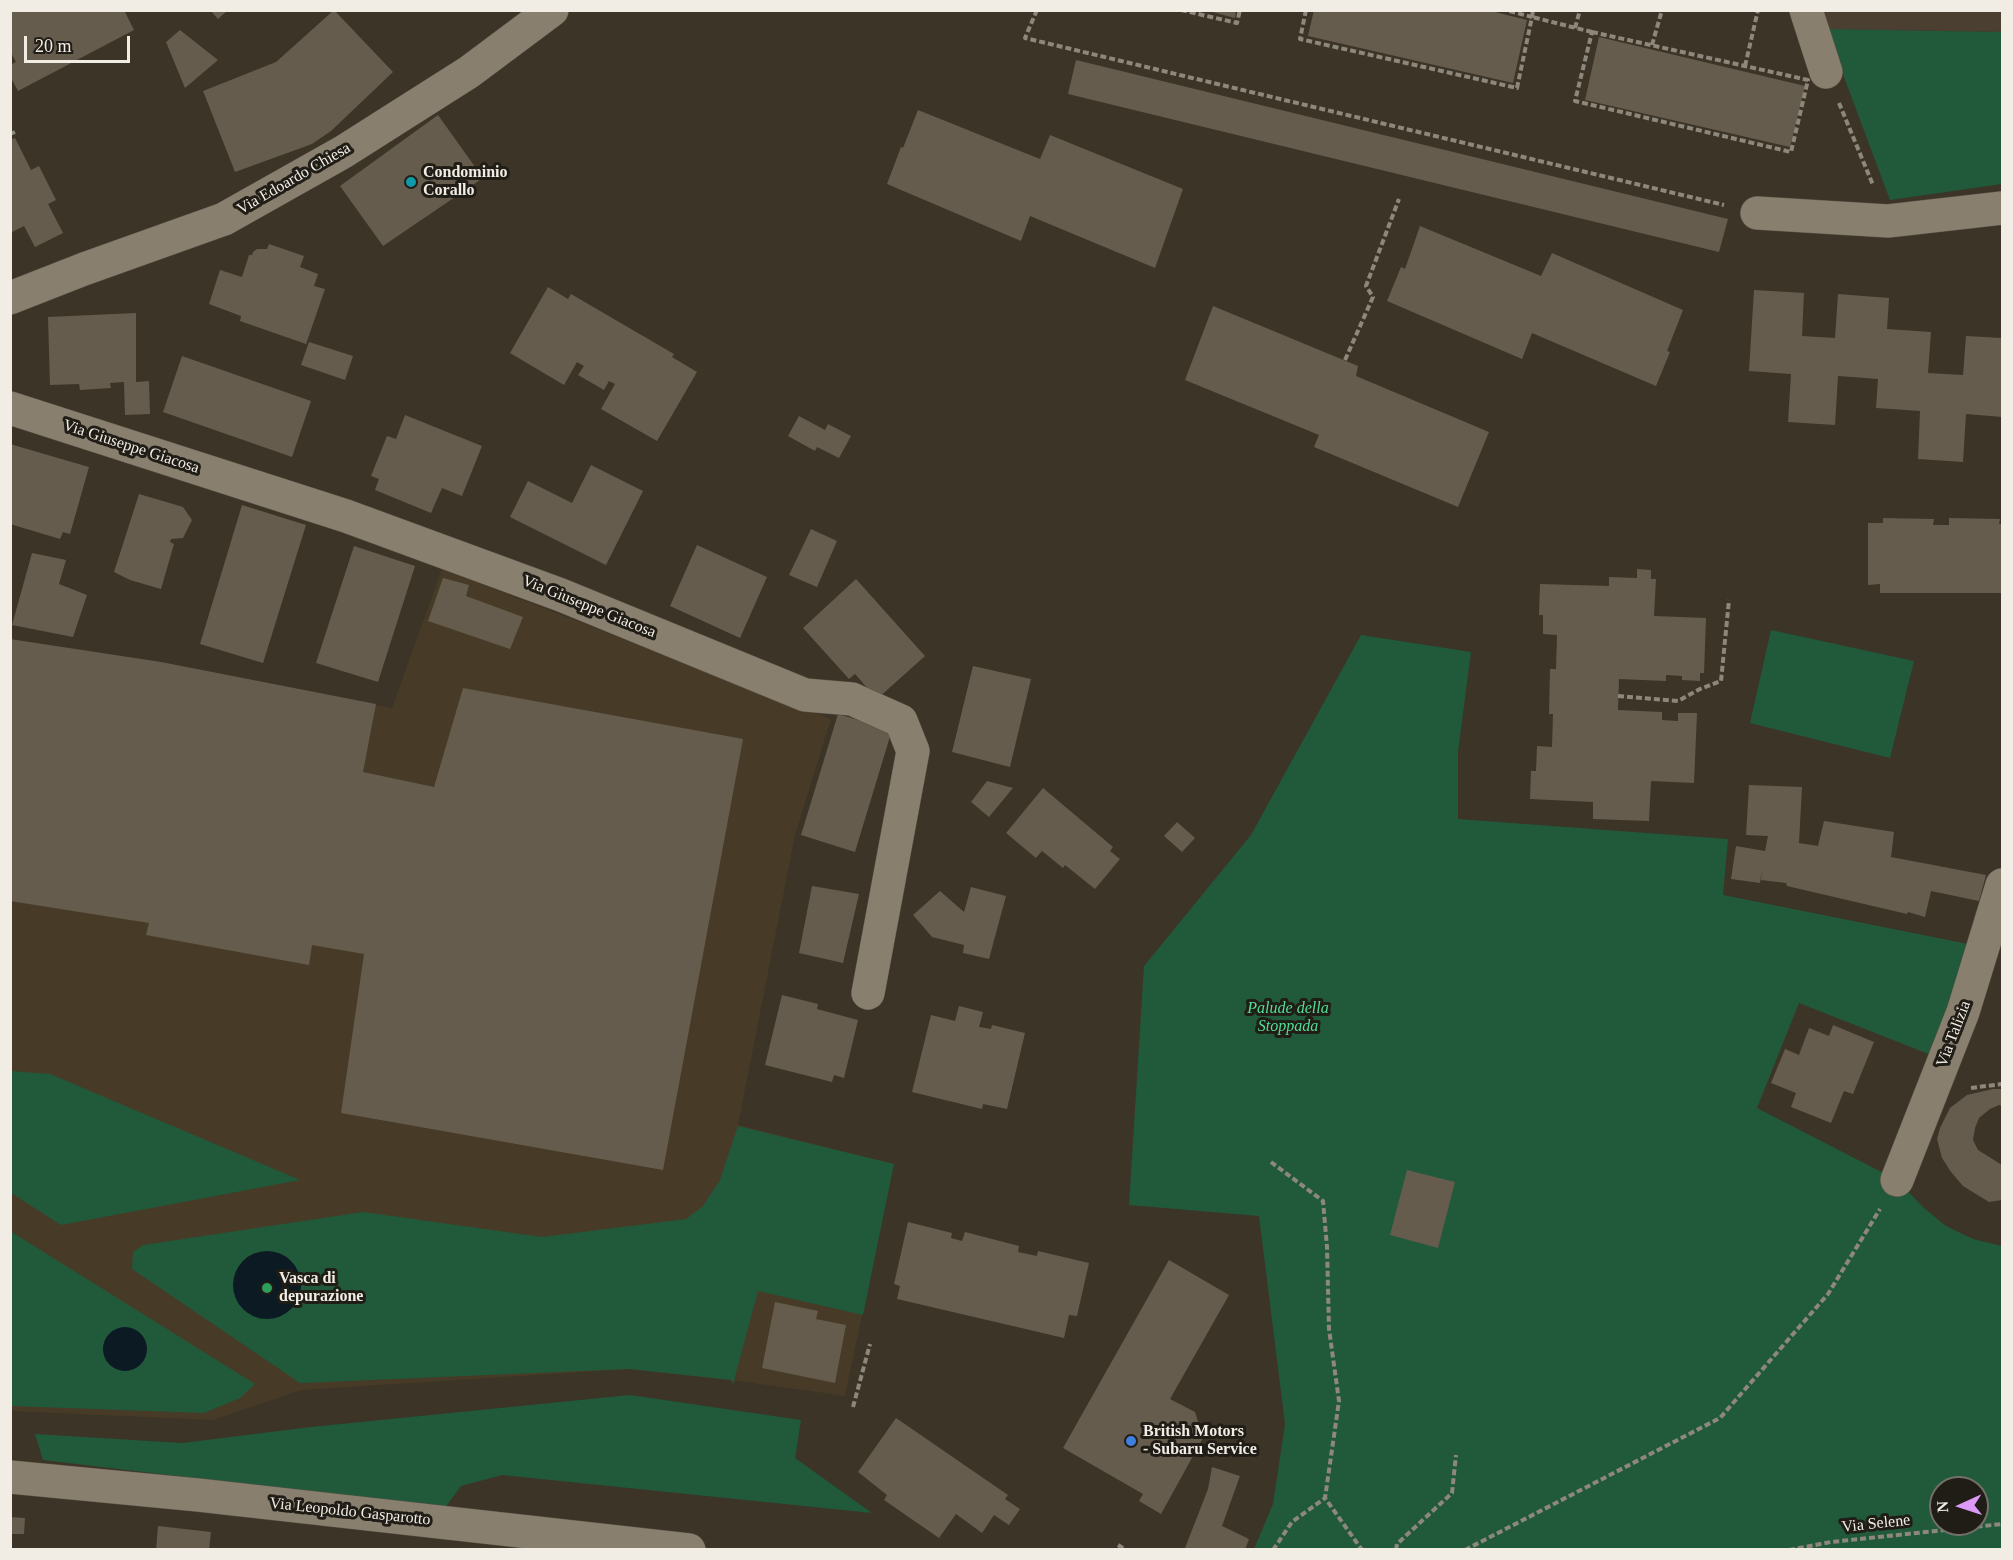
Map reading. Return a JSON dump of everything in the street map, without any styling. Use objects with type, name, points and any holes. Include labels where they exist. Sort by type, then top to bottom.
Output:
[{"type":"street","name":"Via Edoardo Chiesa","points":[[10,298],[224,219],[343,152],[459,78],[552,10]]},
{"type":"street","points":[[1806,10],[1826,72]]},
{"type":"street","points":[[1757,213],[1888,221],[2002,208]]},
{"type":"street","name":"Via Giuseppe Giacosa","points":[[10,408],[346,516],[561,595],[805,695],[852,699],[901,721],[913,752],[868,993]]},
{"type":"street","name":"Via Talizia","points":[[1897,1180],[1963,1012],[2002,885]]},
{"type":"street","name":"Via Leopoldo Gasparotto","points":[[10,1477],[198,1495],[689,1550]]},
{"type":"path","points":[[1037,10],[1024,38],[1757,213]]},
{"type":"path","points":[[1181,10],[1237,23],[1240,10]]},
{"type":"path","points":[[1306,10],[1300,39],[1517,88],[1533,10]]},
{"type":"path","points":[[1505,10],[1592,32],[1808,80],[1791,152],[1575,101],[1592,32]]},
{"type":"path","points":[[1575,28],[1580,10]]},
{"type":"path","points":[[1652,45],[1662,10]]},
{"type":"path","points":[[1745,66],[1758,10]]},
{"type":"path","points":[[1826,72],[1888,221]]},
{"type":"path","points":[[1345,360],[1373,297],[1366,286],[1399,199]]},
{"type":"path","points":[[1618,696],[1678,701],[1721,681],[1729,600]]},
{"type":"path","points":[[1271,1162],[1323,1202],[1328,1247],[1329,1329],[1339,1401],[1324,1498],[1292,1522],[1273,1550]]},
{"type":"path","points":[[1465,1550],[1720,1418],[1828,1293],[1897,1180]]},
{"type":"path","points":[[853,1407],[870,1344]]},
{"type":"path","points":[[1396,1550],[1397,1544],[1452,1493],[1455,1455]]},
{"type":"path","points":[[1324,1498],[1362,1550]]},
{"type":"path","name":"Via Selene","points":[[1789,1550],[1831,1542],[2002,1524]]},
{"type":"path","points":[[1118,1545],[1126,1550]]},
{"type":"shaded area","points":[[1821,11],[2002,11],[2002,32],[1826,29]]},
{"type":"shaded area","points":[[442,569],[831,719],[795,835],[738,1125],[894,1164],[845,1396],[629,1369],[301,1390],[213,1420],[11,1411],[11,640],[392,708]]},
{"type":"green space","points":[[1826,29],[2002,32],[2002,184],[1890,200]]},
{"type":"green space","points":[[1771,630],[1914,661],[1890,758],[1750,723]]},
{"type":"green space","name":"Palude della Stoppada","points":[[1361,635],[1471,652],[1458,752],[1458,819],[1728,839],[1723,895],[1968,944],[1931,1055],[1799,1003],[1757,1108],[1897,1180],[1924,1208],[1946,1226],[1973,1239],[2002,1246],[2002,1549],[1254,1549],[1273,1504],[1285,1424],[1259,1216],[1129,1205],[1144,966],[1251,835]]},
{"type":"green space","points":[[10,1071],[50,1074],[300,1180],[61,1225],[11,1193]]},
{"type":"green space","points":[[738,1126],[894,1164],[863,1315],[758,1291],[733,1384],[731,1380],[629,1369],[300,1383],[132,1269],[133,1252],[143,1245],[363,1212],[542,1237],[686,1219],[703,1206],[720,1180]]},
{"type":"green space","points":[[10,1231],[255,1384],[240,1398],[204,1413],[11,1406]]},
{"type":"green space","points":[[630,1395],[801,1420],[795,1458],[872,1513],[502,1475],[461,1486],[445,1508],[43,1460],[35,1434],[182,1443],[311,1427]]},
{"type":"water","name":"Vasca di depurazione","points":[[260,1251],[274,1251],[286,1256],[296,1266],[301,1285],[296,1304],[286,1314],[274,1319],[260,1319],[248,1314],[238,1304],[233,1292],[233,1278],[238,1266],[248,1256]]},
{"type":"water","points":[[125,1327],[141,1333],[147,1349],[141,1365],[125,1371],[109,1365],[103,1349],[109,1333]]},
{"type":"building","points":[[10,10],[124,10],[134,30],[18,91],[10,76],[10,65],[16,62],[10,51]]},
{"type":"building","points":[[210,10],[228,10],[218,19]]},
{"type":"building","points":[[334,10],[393,72],[331,131],[312,144],[235,172],[203,91],[276,62]]},
{"type":"building","points":[[1205,10],[1236,10],[1235,18]]},
{"type":"building","points":[[1314,10],[1487,10],[1527,20],[1513,83],[1308,36]]},
{"type":"building","points":[[180,30],[218,60],[185,88],[166,42]]},
{"type":"building","points":[[1599,37],[1805,86],[1790,147],[1585,100]]},
{"type":"building","points":[[1076,60],[1728,219],[1719,252],[1068,94]]},
{"type":"building","points":[[918,110],[1040,159],[1050,135],[1183,189],[1155,268],[1030,216],[1021,241],[887,184]]},
{"type":"building","name":"Condominio Corallo","points":[[438,115],[483,178],[383,246],[340,186]]},
{"type":"building","points":[[15,138],[31,170],[39,166],[56,200],[48,204],[63,233],[35,247],[24,226],[10,233],[10,140]]},
{"type":"building","points":[[1420,226],[1541,276],[1552,253],[1683,310],[1667,351],[1670,352],[1656,386],[1532,333],[1522,359],[1387,301],[1401,267],[1405,269]]},
{"type":"building","points":[[269,244],[304,256],[300,267],[318,274],[314,286],[325,289],[306,344],[240,321],[241,316],[209,304],[220,270],[242,277],[249,255],[257,249],[267,249]]},
{"type":"building","points":[[548,287],[568,299],[571,294],[674,354],[672,357],[697,372],[657,441],[601,409],[615,384],[609,381],[604,390],[578,375],[584,366],[577,362],[564,385],[510,353]]},
{"type":"building","points":[[1754,290],[1804,293],[1802,336],[1835,338],[1838,294],[1889,298],[1887,329],[1931,332],[1928,373],[1963,375],[1966,336],[2002,338],[2002,417],[1966,414],[1963,462],[1918,459],[1920,411],[1876,408],[1878,379],[1838,376],[1835,425],[1788,422],[1791,374],[1749,371]]},
{"type":"building","points":[[1213,306],[1358,366],[1356,376],[1489,432],[1458,507],[1314,447],[1319,435],[1185,380]]},
{"type":"building","points":[[136,313],[136,382],[149,381],[150,414],[125,415],[124,382],[110,383],[111,388],[80,390],[79,384],[50,385],[48,317]]},
{"type":"building","points":[[309,342],[353,356],[345,380],[301,365]]},
{"type":"building","points":[[182,356],[311,401],[292,457],[163,412]]},
{"type":"building","points":[[405,415],[482,446],[462,496],[442,488],[431,513],[375,490],[379,479],[371,476],[387,436],[396,439]]},
{"type":"building","points":[[799,416],[825,430],[828,424],[851,436],[839,458],[817,447],[815,451],[788,436]]},
{"type":"building","points":[[10,444],[89,467],[70,534],[63,532],[60,539],[10,524],[12,494],[10,494]]},
{"type":"building","points":[[591,465],[643,491],[606,565],[510,517],[528,481],[572,503]]},
{"type":"building","points":[[139,494],[183,507],[192,520],[183,538],[171,539],[170,542],[174,544],[161,589],[130,580],[114,572]]},
{"type":"building","points":[[242,505],[306,525],[263,663],[200,644]]},
{"type":"building","points":[[1883,518],[1934,519],[1933,525],[1949,525],[1949,518],[2000,519],[1999,524],[2002,524],[2002,593],[1880,593],[1880,584],[1868,585],[1868,523],[1883,523]]},
{"type":"building","points":[[811,529],[837,541],[817,587],[789,575]]},
{"type":"building","points":[[697,545],[767,577],[740,638],[670,606]]},
{"type":"building","points":[[354,546],[415,566],[378,682],[316,663]]},
{"type":"building","points":[[32,553],[66,560],[59,584],[87,595],[73,637],[12,625]]},
{"type":"building","points":[[1637,569],[1651,570],[1651,579],[1656,579],[1654,616],[1706,618],[1704,673],[1700,673],[1700,681],[1682,680],[1682,676],[1666,675],[1666,681],[1619,679],[1618,710],[1662,712],[1662,720],[1678,721],[1678,713],[1697,713],[1694,783],[1651,781],[1649,821],[1593,819],[1593,802],[1530,799],[1531,771],[1536,771],[1537,746],[1552,747],[1553,714],[1549,714],[1550,669],[1556,669],[1557,635],[1543,634],[1543,615],[1539,615],[1540,584],[1609,586],[1609,577],[1637,578]]},
{"type":"building","points":[[443,578],[469,585],[466,596],[523,617],[510,649],[428,621]]},
{"type":"building","points":[[856,579],[925,656],[877,699],[855,674],[849,679],[803,628]]},
{"type":"building","points":[[10,639],[161,662],[376,704],[363,772],[434,787],[463,688],[743,739],[663,1170],[341,1113],[364,954],[312,945],[309,965],[146,935],[149,923],[10,901]]},
{"type":"building","points":[[973,666],[1031,679],[1010,767],[952,752]]},
{"type":"building","points":[[838,714],[892,730],[855,852],[801,835]]},
{"type":"building","points":[[987,781],[1013,788],[989,817],[971,802]]},
{"type":"building","points":[[1749,785],[1802,787],[1799,843],[1818,846],[1824,821],[1894,832],[1891,857],[1986,875],[1979,901],[1931,891],[1925,917],[1787,886],[1786,883],[1761,880],[1762,870],[1760,883],[1731,879],[1736,846],[1765,851],[1768,836],[1746,835]]},
{"type":"building","points":[[1043,788],[1113,847],[1110,851],[1120,859],[1095,889],[1065,865],[1063,868],[1042,851],[1036,858],[1006,833]]},
{"type":"building","points":[[1177,822],[1195,838],[1182,852],[1164,836]]},
{"type":"building","points":[[812,886],[859,894],[843,963],[799,953]]},
{"type":"building","points":[[971,887],[1006,896],[989,959],[963,953],[964,945],[932,937],[913,915],[940,891],[964,912]]},
{"type":"building","points":[[782,995],[818,1004],[817,1009],[858,1020],[844,1078],[834,1075],[832,1082],[765,1065]]},
{"type":"building","points":[[959,1006],[983,1012],[979,1027],[991,1029],[992,1025],[1025,1033],[1007,1109],[983,1104],[982,1109],[912,1092],[931,1015],[955,1021]]},
{"type":"building","points":[[1833,1025],[1874,1042],[1853,1094],[1844,1091],[1831,1123],[1791,1107],[1796,1093],[1771,1083],[1785,1049],[1799,1055],[1809,1028],[1829,1036]]},
{"type":"building","points":[[2002,1089],[2002,1106],[1990,1109],[1979,1118],[1973,1140],[1978,1150],[2002,1165],[2002,1200],[1989,1202],[1963,1186],[1951,1172],[1942,1158],[1937,1139],[1950,1108],[1967,1095]]},
{"type":"building","points":[[1407,1170],[1455,1182],[1438,1248],[1390,1235]]},
{"type":"building","points":[[908,1222],[952,1233],[951,1238],[962,1241],[965,1232],[1019,1246],[1018,1252],[1037,1256],[1038,1251],[1089,1263],[1077,1316],[1069,1315],[1064,1338],[897,1299],[900,1286],[894,1284]]},
{"type":"building","points":[[1169,1260],[1229,1295],[1170,1399],[1195,1412],[1203,1438],[1161,1514],[1139,1501],[1143,1494],[1063,1448]]},
{"type":"building","points":[[775,1302],[818,1311],[816,1319],[846,1325],[835,1383],[762,1368]]},
{"type":"building","points":[[896,1418],[1008,1495],[1005,1499],[1020,1509],[1009,1525],[994,1515],[982,1533],[956,1514],[939,1538],[884,1500],[887,1495],[858,1472]]},
{"type":"building","points":[[1212,1467],[1240,1476],[1222,1526],[1249,1539],[1245,1550],[1190,1550],[1185,1548],[1208,1489]]},
{"type":"building","points":[[10,1517],[25,1518],[24,1534],[10,1534]]},
{"type":"building","points":[[158,1526],[211,1532],[209,1550],[156,1550]]},
{"type":"place","name":"Condominio Corallo","points":[[411,182]]},
{"type":"place","name":"Vasca di depurazione","points":[[267,1288]]},
{"type":"place","name":"British Motors - Subaru Service","points":[[1131,1441]]}]
